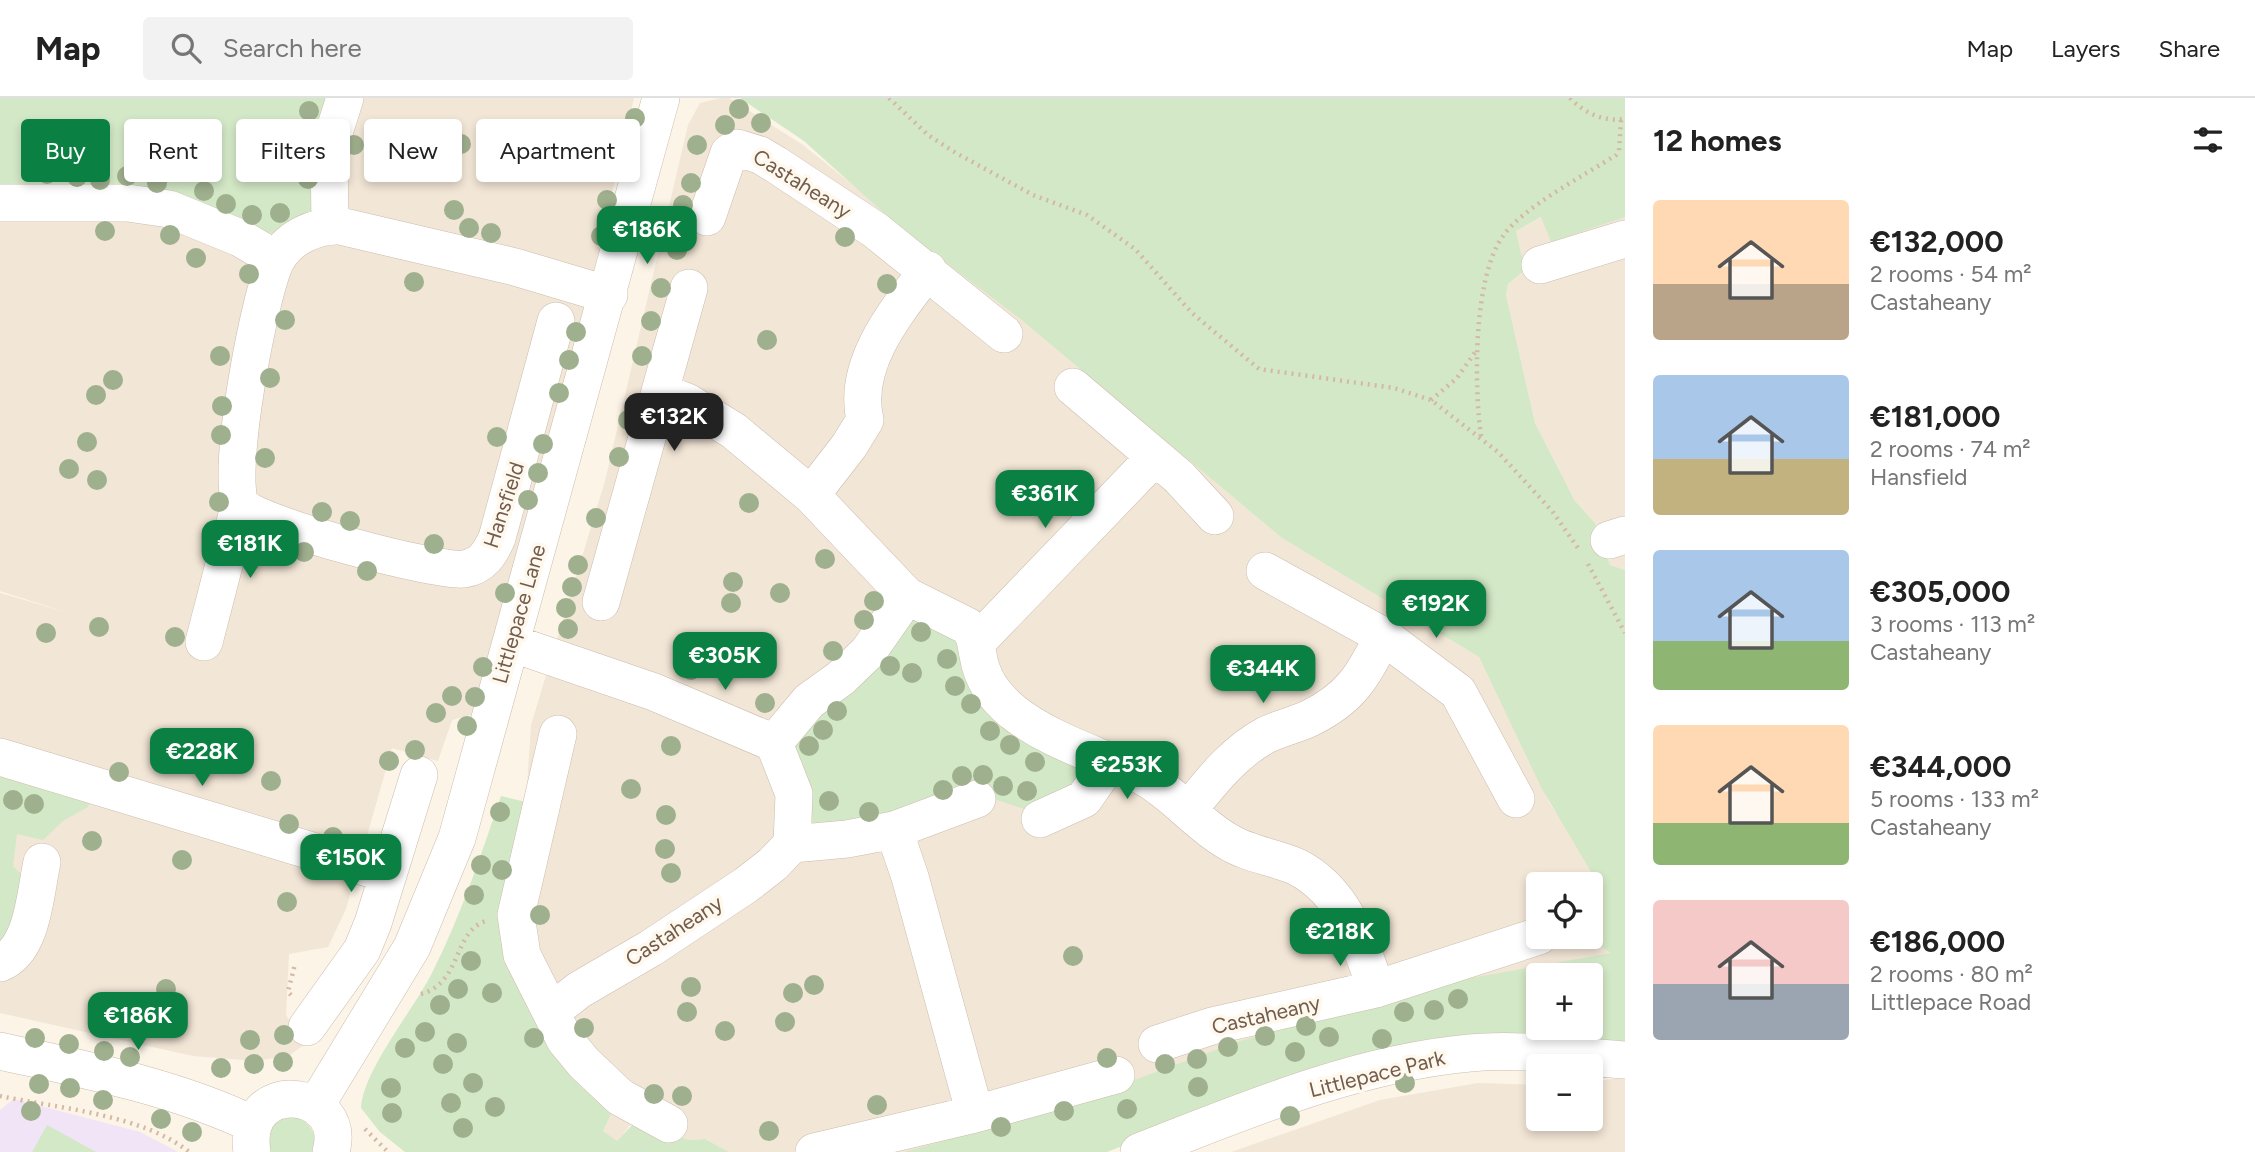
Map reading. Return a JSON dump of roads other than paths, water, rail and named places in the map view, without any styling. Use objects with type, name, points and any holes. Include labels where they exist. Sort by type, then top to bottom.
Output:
[{"type":"street","points":[[330,226],[329,148],[345,98]]},
{"type":"street","name":"Littlepace Lane","points":[[316,1105],[412,947],[446,870],[609,295],[661,98]]},
{"type":"street","name":"Castaheany","points":[[707,217],[729,153],[744,149],[775,164],[928,270],[1004,334]]},
{"type":"street","points":[[0,203],[128,203],[169,209],[240,238],[276,259]]},
{"type":"street","points":[[204,642],[240,503],[237,489],[252,349],[276,259],[287,246],[302,235],[330,226],[515,267],[609,295]]},
{"type":"street","points":[[1539,265],[1625,239]]},
{"type":"street","points":[[811,495],[849,446],[865,420],[860,400],[868,368],[888,323],[928,270]]},
{"type":"street","points":[[601,602],[689,288]]},
{"type":"street","name":"Hansfield","points":[[240,503],[253,514],[371,552],[452,569],[475,565],[484,560],[497,538],[526,374],[556,321]]},
{"type":"street","points":[[1073,387],[1179,477],[1215,516]]},
{"type":"street","points":[[661,393],[688,402],[734,431],[811,495],[907,596],[967,626],[977,642],[985,679],[1002,702],[1037,726],[1109,763],[1142,776],[1228,842],[1297,867],[1323,883],[1342,907],[1360,939],[1376,989]]},
{"type":"street","points":[[977,642],[1154,458]]},
{"type":"street","points":[[1265,571],[1383,636],[1458,692],[1516,799]]},
{"type":"street","points":[[774,743],[808,701],[856,666],[907,596]]},
{"type":"street","points":[[1189,810],[1236,755],[1266,735],[1310,718],[1346,696],[1365,673],[1383,636]]},
{"type":"street","points":[[510,643],[654,692],[774,743],[794,794],[792,844],[847,839],[894,830],[978,799]]},
{"type":"street","points":[[558,734],[516,915],[522,955],[565,1040],[601,1081],[620,1097],[669,1124]]},
{"type":"street","points":[[0,757],[388,874]]},
{"type":"street","points":[[1041,819],[1084,799],[1109,763]]},
{"type":"street","points":[[307,1027],[362,950],[419,775]]},
{"type":"street","points":[[894,830],[910,877],[975,1114]]},
{"type":"street","name":"Castaheany","points":[[551,1012],[579,990],[651,948],[746,885],[773,864],[792,844]]},
{"type":"street","points":[[0,963],[17,954],[23,942],[42,862]]},
{"type":"street","name":"Castaheany","points":[[1157,1044],[1212,1026],[1376,989],[1526,940]]},
{"type":"street","points":[[0,1051],[139,1082],[215,1107],[252,1138],[268,1105],[279,1099],[292,1098],[316,1105],[330,1125],[333,1137],[331,1152]]},
{"type":"street","name":"Littlepace Park","points":[[1139,1152],[1311,1090],[1417,1061],[1499,1052],[1625,1060]]},
{"type":"street","points":[[814,1152],[975,1114],[1116,1075]]}]
